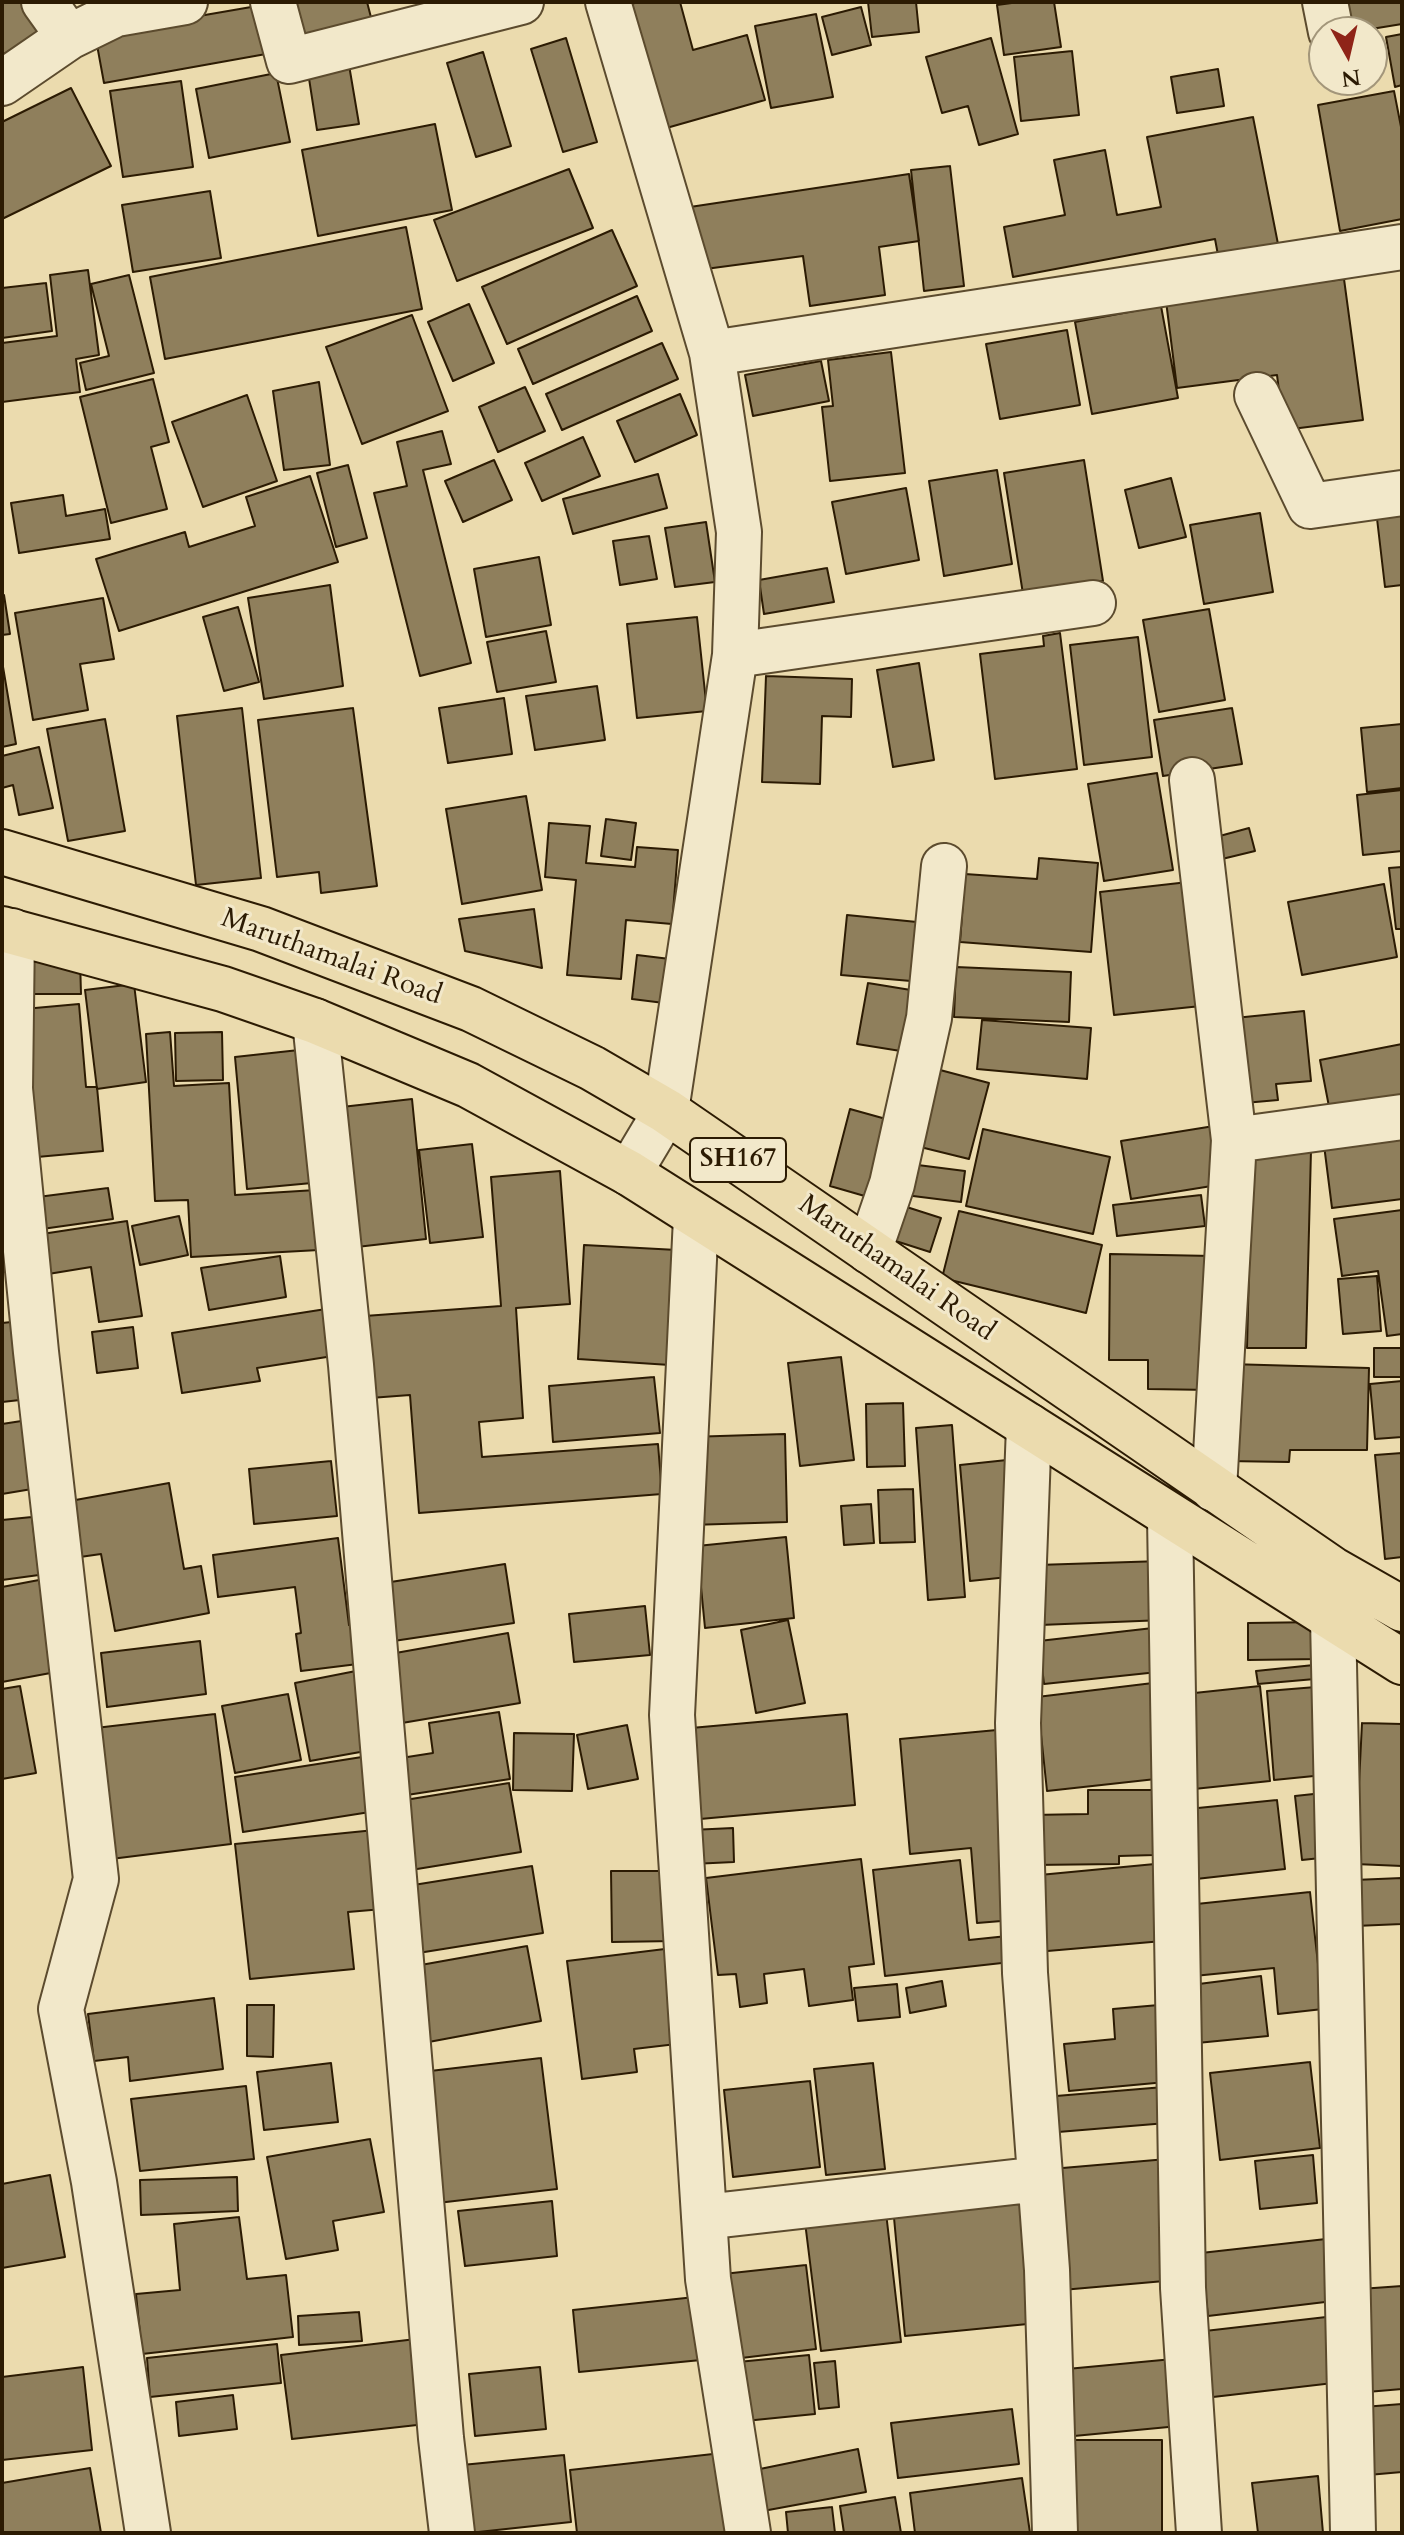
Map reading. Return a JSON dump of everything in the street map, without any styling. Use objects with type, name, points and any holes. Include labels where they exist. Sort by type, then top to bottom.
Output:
[{"type":"main road","name":"Maruthamalai Road","points":[[2,852],[261,929],[471,1009],[592,1068],[666,1111],[1332,1569],[1402,1609]]},
{"type":"main road","name":"Maruthamalai Road","points":[[7,930],[223,989],[315,1021],[468,1085],[629,1173],[1402,1662]]},
{"type":"street","points":[[44,2],[69,37]]},
{"type":"street","points":[[2,83],[69,37],[116,14],[185,2]]},
{"type":"street","points":[[273,2],[289,61],[521,2]]},
{"type":"street","points":[[608,2],[712,353],[739,532],[735,655],[666,1111],[629,1173]]},
{"type":"street","points":[[712,353],[1402,247]]},
{"type":"street","points":[[1257,395],[1310,506],[1402,493]]},
{"type":"street","points":[[735,655],[1093,603]]},
{"type":"street","points":[[1192,780],[1209,900],[1234,1140],[1214,1489]]},
{"type":"street","points":[[869,1251],[892,1184],[929,1018],[944,866]]},
{"type":"street","points":[[7,930],[10,1089],[36,1352],[96,1879],[61,2009],[94,2182],[148,2533]]},
{"type":"street","points":[[315,1021],[351,1365],[452,2533]]},
{"type":"street","points":[[1234,1140],[1402,1117]]},
{"type":"street","points":[[696,1218],[672,1715],[708,2279],[748,2533]]},
{"type":"street","points":[[1029,1426],[1018,1723],[1025,1973],[1047,2270],[1055,2533]]},
{"type":"street","points":[[1170,1518],[1183,2288],[1199,2533]]},
{"type":"street","points":[[1333,1619],[1353,2533]]},
{"type":"street","points":[[704,2217],[1040,2179]]},
{"type":"building","points":[[2,2],[24,2],[41,35],[2,55]]},
{"type":"building","points":[[300,2],[367,2],[373,25],[299,45],[288,5]]},
{"type":"building","points":[[638,2],[680,2],[693,50],[747,35],[765,100],[663,129],[628,5]]},
{"type":"building","points":[[868,2],[916,2],[919,32],[872,37]]},
{"type":"building","points":[[1054,2],[1061,47],[1004,55],[997,5]]},
{"type":"building","points":[[1348,2],[1402,2],[1402,24],[1388,26],[1388,16],[1350,16]]},
{"type":"building","points":[[257,6],[266,54],[104,83],[95,34]]},
{"type":"building","points":[[861,7],[871,45],[832,55],[822,17]]},
{"type":"building","points":[[816,14],[833,97],[771,108],[755,26]]},
{"type":"building","points":[[1402,34],[1402,85],[1395,87],[1388,48],[1388,37]]},
{"type":"building","points":[[566,38],[597,142],[563,152],[531,49]]},
{"type":"building","points":[[991,38],[1018,134],[979,145],[968,106],[942,113],[926,57]]},
{"type":"building","points":[[1072,51],[1079,115],[1021,121],[1014,57]]},
{"type":"building","points":[[483,52],[511,146],[476,157],[447,63]]},
{"type":"building","points":[[349,65],[359,124],[317,130],[308,72]]},
{"type":"building","points":[[1218,69],[1224,106],[1177,113],[1171,77]]},
{"type":"building","points":[[276,73],[290,142],[209,158],[196,89]]},
{"type":"building","points":[[181,81],[193,167],[123,177],[110,91]]},
{"type":"building","points":[[71,88],[111,166],[2,219],[2,122]]},
{"type":"building","points":[[1394,91],[1402,132],[1402,219],[1340,231],[1318,105],[1367,96],[1388,96],[1388,92]]},
{"type":"building","points":[[1253,117],[1278,244],[1218,255],[1215,239],[1013,277],[1004,227],[1065,215],[1054,160],[1105,150],[1117,215],[1161,207],[1147,137]]},
{"type":"building","points":[[435,124],[452,210],[318,236],[302,150]]},
{"type":"building","points":[[950,166],[964,286],[924,291],[911,170]]},
{"type":"building","points":[[569,169],[593,228],[457,281],[434,220]]},
{"type":"building","points":[[909,174],[919,241],[879,247],[885,295],[810,306],[803,256],[698,270],[690,207]]},
{"type":"building","points":[[210,191],[221,258],[133,272],[122,205]]},
{"type":"building","points":[[406,227],[422,309],[165,359],[150,277]]},
{"type":"building","points":[[612,230],[637,286],[507,344],[482,287]]},
{"type":"building","points":[[88,270],[99,355],[76,359],[80,392],[2,402],[2,343],[57,336],[50,275]]},
{"type":"building","points":[[129,275],[154,373],[86,390],[80,363],[109,356],[91,284]]},
{"type":"building","points":[[1344,279],[1363,420],[1284,430],[1277,375],[1177,388],[1166,301]]},
{"type":"building","points":[[46,283],[52,331],[2,338],[2,288]]},
{"type":"building","points":[[637,296],[652,331],[533,384],[518,349]]},
{"type":"building","points":[[469,304],[494,363],[453,381],[428,322]]},
{"type":"building","points":[[1161,306],[1178,398],[1092,414],[1075,322]]},
{"type":"building","points":[[412,315],[448,411],[362,444],[326,347]]},
{"type":"building","points":[[1067,330],[1080,405],[1000,419],[986,344]]},
{"type":"building","points":[[662,343],[678,379],[562,430],[546,394]]},
{"type":"building","points":[[891,352],[905,473],[830,481],[822,407],[833,406],[828,360]]},
{"type":"building","points":[[821,361],[829,401],[753,416],[745,375]]},
{"type":"building","points":[[153,379],[169,442],[151,447],[167,509],[111,523],[80,397]]},
{"type":"building","points":[[319,382],[330,465],[284,470],[273,391]]},
{"type":"building","points":[[525,387],[545,431],[498,452],[479,407]]},
{"type":"building","points":[[680,394],[697,435],[635,462],[617,421]]},
{"type":"building","points":[[247,395],[277,481],[203,507],[172,422]]},
{"type":"building","points":[[442,431],[451,464],[423,470],[471,663],[420,676],[374,493],[407,486],[397,442]]},
{"type":"building","points":[[583,437],[600,476],[542,501],[525,463]]},
{"type":"building","points":[[494,460],[512,500],[463,522],[445,481]]},
{"type":"building","points":[[1084,460],[1103,581],[1023,594],[1004,473]]},
{"type":"building","points":[[348,465],[367,538],[336,547],[317,473]]},
{"type":"building","points":[[997,470],[1012,564],[944,576],[929,481]]},
{"type":"building","points":[[658,474],[667,508],[573,534],[563,499]]},
{"type":"building","points":[[310,476],[338,562],[119,631],[96,559],[185,532],[189,547],[255,526],[246,497]]},
{"type":"building","points":[[1171,478],[1186,537],[1139,548],[1125,490]]},
{"type":"building","points":[[906,488],[919,560],[846,574],[832,502]]},
{"type":"building","points":[[63,495],[66,516],[105,509],[110,539],[19,553],[11,503]]},
{"type":"building","points":[[1402,507],[1402,585],[1385,587],[1376,510]]},
{"type":"building","points":[[1260,513],[1273,592],[1204,604],[1190,525]]},
{"type":"building","points":[[706,522],[715,582],[675,587],[665,528]]},
{"type":"building","points":[[649,536],[657,579],[620,585],[613,541]]},
{"type":"building","points":[[539,557],[551,625],[486,637],[474,569]]},
{"type":"building","points":[[827,568],[834,602],[764,614],[759,580]]},
{"type":"building","points":[[330,585],[343,686],[264,699],[248,598]]},
{"type":"building","points":[[2,596],[10,634],[2,635]]},
{"type":"building","points":[[103,598],[114,659],[80,664],[88,710],[33,720],[15,613]]},
{"type":"building","points":[[238,607],[259,682],[224,691],[203,617]]},
{"type":"building","points":[[1209,609],[1225,700],[1159,712],[1143,620]]},
{"type":"building","points":[[697,617],[707,711],[637,718],[627,624]]},
{"type":"building","points":[[546,631],[556,682],[497,692],[487,642]]},
{"type":"building","points":[[1060,633],[1077,769],[995,779],[980,654],[1044,646],[1043,636]]},
{"type":"building","points":[[1138,637],[1152,757],[1084,765],[1070,645]]},
{"type":"building","points":[[2,661],[16,744],[2,747]]},
{"type":"building","points":[[919,663],[934,760],[893,767],[877,670]]},
{"type":"building","points":[[766,676],[852,679],[851,717],[822,716],[820,784],[762,782]]},
{"type":"building","points":[[597,686],[605,740],[535,750],[526,696]]},
{"type":"building","points":[[504,698],[512,754],[448,763],[439,708]]},
{"type":"building","points":[[242,708],[261,878],[196,885],[177,716]]},
{"type":"building","points":[[353,708],[377,886],[321,893],[319,872],[277,877],[258,720]]},
{"type":"building","points":[[1232,708],[1242,764],[1163,776],[1154,720]]},
{"type":"building","points":[[105,719],[125,831],[68,841],[47,729]]},
{"type":"building","points":[[1402,724],[1402,788],[1367,792],[1361,728]]},
{"type":"building","points":[[39,747],[53,808],[19,815],[13,785],[2,788],[2,756]]},
{"type":"building","points":[[1157,773],[1173,870],[1104,881],[1088,784]]},
{"type":"building","points":[[1402,790],[1402,851],[1363,855],[1357,795]]},
{"type":"building","points":[[526,796],[542,890],[462,904],[446,809]]},
{"type":"building","points":[[606,819],[636,823],[631,860],[601,856]]},
{"type":"building","points":[[549,823],[590,826],[586,863],[635,867],[637,847],[678,850],[672,924],[626,920],[621,979],[567,975],[576,880],[545,877]]},
{"type":"building","points":[[1249,828],[1255,851],[1222,859],[1216,837]]},
{"type":"building","points":[[1039,858],[1098,863],[1091,952],[960,942],[965,874],[1037,879]]},
{"type":"building","points":[[1402,867],[1402,929],[1396,929],[1389,868]]},
{"type":"building","points":[[1197,881],[1211,1005],[1114,1015],[1100,892]]},
{"type":"building","points":[[1384,884],[1397,957],[1302,975],[1288,902]]},
{"type":"building","points":[[534,909],[542,968],[465,951],[459,919]]},
{"type":"building","points":[[847,915],[917,922],[911,981],[841,975]]},
{"type":"building","points":[[637,955],[670,959],[664,1003],[632,999]]},
{"type":"building","points":[[25,959],[80,959],[81,994],[24,994]]},
{"type":"building","points":[[956,967],[1071,972],[1069,1022],[954,1017]]},
{"type":"building","points":[[868,983],[923,992],[913,1053],[857,1044]]},
{"type":"building","points":[[134,984],[146,1082],[97,1089],[85,990]]},
{"type":"building","points":[[79,1004],[86,1087],[97,1087],[103,1151],[37,1157],[24,1009]]},
{"type":"building","points":[[1304,1011],[1311,1081],[1276,1084],[1278,1100],[1233,1104],[1225,1019]]},
{"type":"building","points":[[982,1020],[1091,1028],[1087,1079],[977,1069]]},
{"type":"building","points":[[170,1032],[174,1086],[229,1083],[235,1195],[316,1190],[319,1250],[191,1257],[188,1200],[155,1201],[146,1034]]},
{"type":"building","points":[[222,1032],[223,1080],[176,1081],[175,1033]]},
{"type":"building","points":[[1402,1044],[1402,1102],[1331,1117],[1320,1060]]},
{"type":"building","points":[[299,1050],[312,1183],[247,1189],[235,1057]]},
{"type":"building","points":[[925,1066],[989,1083],[969,1159],[904,1143]]},
{"type":"building","points":[[412,1099],[426,1239],[348,1248],[333,1108]]},
{"type":"building","points":[[850,1109],[904,1124],[882,1201],[830,1186]]},
{"type":"building","points":[[1214,1126],[1224,1184],[1131,1199],[1121,1141]]},
{"type":"building","points":[[983,1129],[1110,1157],[1093,1234],[966,1206]]},
{"type":"building","points":[[1401,1135],[1402,1199],[1332,1208],[1324,1145]]},
{"type":"building","points":[[472,1144],[483,1237],[430,1243],[419,1150]]},
{"type":"building","points":[[1252,1148],[1311,1150],[1306,1348],[1247,1348]]},
{"type":"building","points":[[902,1163],[965,1171],[961,1202],[897,1194]]},
{"type":"building","points":[[560,1171],[570,1304],[516,1308],[523,1418],[479,1422],[482,1457],[658,1444],[662,1494],[419,1513],[410,1395],[357,1399],[351,1317],[501,1306],[491,1177]]},
{"type":"building","points":[[108,1188],[113,1219],[35,1230],[30,1198]]},
{"type":"building","points":[[1201,1195],[1205,1226],[1117,1236],[1113,1205]]},
{"type":"building","points":[[891,1202],[941,1218],[930,1252],[880,1236]]},
{"type":"building","points":[[1402,1210],[1402,1334],[1387,1336],[1378,1271],[1342,1276],[1334,1219]]},
{"type":"building","points":[[959,1211],[1102,1245],[1086,1313],[942,1278]]},
{"type":"building","points":[[179,1216],[188,1255],[140,1265],[132,1226]]},
{"type":"building","points":[[127,1221],[142,1316],[99,1322],[91,1267],[36,1276],[29,1236]]},
{"type":"building","points":[[584,1245],[677,1250],[670,1365],[578,1359]]},
{"type":"building","points":[[1110,1254],[1213,1256],[1211,1390],[1148,1389],[1148,1360],[1109,1360]]},
{"type":"building","points":[[280,1256],[286,1297],[209,1310],[201,1268]]},
{"type":"building","points":[[1377,1276],[1381,1331],[1343,1334],[1338,1279]]},
{"type":"building","points":[[326,1309],[333,1356],[257,1368],[260,1381],[182,1393],[172,1333]]},
{"type":"building","points":[[21,1321],[29,1399],[2,1402],[2,1323]]},
{"type":"building","points":[[133,1327],[138,1368],[97,1373],[92,1332]]},
{"type":"building","points":[[1374,1348],[1402,1348],[1402,1377],[1374,1377]]},
{"type":"building","points":[[841,1357],[854,1460],[800,1466],[788,1363]]},
{"type":"building","points":[[1229,1364],[1369,1368],[1367,1450],[1290,1450],[1289,1462],[1226,1461]]},
{"type":"building","points":[[654,1377],[660,1433],[553,1442],[549,1386]]},
{"type":"building","points":[[1402,1381],[1402,1437],[1375,1439],[1370,1384]]},
{"type":"building","points":[[903,1403],[905,1466],[867,1467],[866,1404]]},
{"type":"building","points":[[28,1420],[38,1488],[2,1494],[2,1424]]},
{"type":"building","points":[[952,1425],[965,1597],[928,1600],[916,1428]]},
{"type":"building","points":[[785,1434],[787,1522],[690,1525],[688,1437]]},
{"type":"building","points":[[1402,1453],[1402,1557],[1385,1559],[1375,1455]]},
{"type":"building","points":[[1007,1460],[1018,1576],[970,1581],[960,1465]]},
{"type":"building","points":[[331,1461],[337,1516],[254,1524],[249,1469]]},
{"type":"building","points":[[169,1483],[184,1569],[201,1566],[209,1613],[115,1631],[101,1554],[80,1557],[70,1501]]},
{"type":"building","points":[[913,1489],[915,1542],[880,1543],[878,1490]]},
{"type":"building","points":[[871,1504],[874,1543],[844,1545],[841,1506]]},
{"type":"building","points":[[32,1517],[39,1575],[2,1580],[2,1520]]},
{"type":"building","points":[[786,1537],[794,1618],[705,1628],[697,1546]]},
{"type":"building","points":[[338,1538],[349,1625],[360,1623],[366,1663],[301,1671],[296,1634],[301,1633],[295,1587],[218,1597],[213,1555]]},
{"type":"building","points":[[1162,1561],[1164,1620],[1040,1625],[1037,1565]]},
{"type":"building","points":[[505,1564],[514,1623],[387,1642],[378,1584]]},
{"type":"building","points":[[39,1580],[56,1672],[2,1682],[2,1587]]},
{"type":"building","points":[[645,1606],[650,1655],[574,1662],[569,1614]]},
{"type":"building","points":[[788,1620],[805,1703],[756,1713],[741,1630]]},
{"type":"building","points":[[1320,1622],[1320,1659],[1248,1660],[1248,1623]]},
{"type":"building","points":[[1153,1628],[1158,1672],[1044,1684],[1039,1641]]},
{"type":"building","points":[[508,1633],[520,1703],[402,1723],[390,1654]]},
{"type":"building","points":[[200,1641],[206,1694],[107,1707],[101,1653]]},
{"type":"building","points":[[1314,1665],[1315,1679],[1258,1684],[1256,1671]]},
{"type":"building","points":[[361,1670],[377,1749],[310,1761],[295,1683]]},
{"type":"building","points":[[1153,1683],[1165,1778],[1047,1791],[1037,1697]]},
{"type":"building","points":[[20,1686],[36,1773],[2,1779],[2,1689]]},
{"type":"building","points":[[1260,1686],[1270,1781],[1194,1789],[1185,1694]]},
{"type":"building","points":[[1316,1687],[1324,1775],[1274,1780],[1267,1691]]},
{"type":"building","points":[[288,1694],[301,1760],[235,1773],[222,1706]]},
{"type":"building","points":[[499,1712],[510,1779],[407,1795],[401,1758],[433,1753],[429,1723]]},
{"type":"building","points":[[215,1714],[231,1844],[103,1860],[87,1729]]},
{"type":"building","points":[[847,1714],[855,1805],[700,1819],[691,1728]]},
{"type":"building","points":[[1362,1723],[1402,1724],[1402,1866],[1355,1864]]},
{"type":"building","points":[[627,1725],[638,1779],[588,1789],[577,1735]]},
{"type":"building","points":[[997,1730],[1014,1920],[977,1923],[971,1848],[910,1854],[900,1739]]},
{"type":"building","points":[[514,1733],[574,1734],[572,1791],[513,1790]]},
{"type":"building","points":[[362,1757],[370,1812],[243,1832],[235,1777]]},
{"type":"building","points":[[509,1783],[521,1852],[411,1870],[399,1801]]},
{"type":"building","points":[[1088,1790],[1154,1790],[1155,1855],[1119,1856],[1119,1864],[1032,1865],[1031,1815],[1088,1814]]},
{"type":"building","points":[[1323,1793],[1330,1857],[1302,1860],[1295,1796]]},
{"type":"building","points":[[1277,1800],[1285,1869],[1196,1879],[1188,1809]]},
{"type":"building","points":[[733,1828],[734,1862],[692,1864],[691,1830]]},
{"type":"building","points":[[375,1830],[383,1909],[348,1912],[354,1969],[250,1979],[235,1844]]},
{"type":"building","points":[[861,1859],[874,1964],[849,1967],[853,2000],[809,2006],[804,1969],[764,1974],[767,2003],[740,2007],[736,1974],[718,1975],[706,1878]]},
{"type":"building","points":[[960,1860],[969,1940],[1017,1935],[1020,1961],[885,1976],[873,1870]]},
{"type":"building","points":[[1155,1864],[1163,1941],[1036,1952],[1029,1876]]},
{"type":"building","points":[[532,1866],[543,1933],[412,1954],[401,1887]]},
{"type":"building","points":[[611,1871],[674,1871],[675,1941],[612,1942]]},
{"type":"building","points":[[1402,1878],[1402,1924],[1355,1926],[1354,1880]]},
{"type":"building","points":[[1310,1892],[1323,2009],[1278,2014],[1274,1968],[1194,1976],[1187,1905]]},
{"type":"building","points":[[527,1946],[541,2021],[418,2044],[404,1968]]},
{"type":"building","points":[[673,1948],[685,2043],[634,2049],[637,2072],[582,2079],[567,1961]]},
{"type":"building","points":[[1261,1976],[1268,2036],[1197,2043],[1191,1985]]},
{"type":"building","points":[[942,1981],[946,2006],[910,2013],[906,1988]]},
{"type":"building","points":[[897,1984],[900,2017],[858,2021],[854,1988]]},
{"type":"building","points":[[214,1998],[223,2069],[130,2081],[128,2057],[94,2061],[88,2014]]},
{"type":"building","points":[[247,2005],[274,2005],[273,2057],[247,2056]]},
{"type":"building","points":[[1159,2005],[1166,2082],[1069,2091],[1064,2044],[1115,2039],[1113,2009]]},
{"type":"building","points":[[541,2058],[557,2189],[429,2204],[413,2073]]},
{"type":"building","points":[[1310,2062],[1320,2148],[1220,2160],[1210,2073]]},
{"type":"building","points":[[331,2063],[338,2122],[264,2130],[257,2072]]},
{"type":"building","points":[[873,2063],[885,2169],[826,2175],[814,2069]]},
{"type":"building","points":[[810,2081],[820,2167],[733,2177],[724,2090]]},
{"type":"building","points":[[246,2086],[254,2159],[140,2171],[131,2099]]},
{"type":"building","points":[[1164,2087],[1167,2123],[1058,2132],[1056,2096]]},
{"type":"building","points":[[370,2139],[384,2212],[333,2221],[338,2250],[286,2259],[267,2157]]},
{"type":"building","points":[[1313,2155],[1317,2203],[1260,2209],[1255,2161]]},
{"type":"building","points":[[1167,2159],[1176,2280],[1062,2290],[1051,2169]]},
{"type":"building","points":[[50,2175],[65,2257],[2,2268],[2,2184]]},
{"type":"building","points":[[237,2177],[238,2211],[141,2215],[140,2180]]},
{"type":"building","points":[[1026,2194],[1038,2323],[905,2336],[893,2207]]},
{"type":"building","points":[[552,2201],[557,2256],[465,2266],[458,2211]]},
{"type":"building","points":[[885,2204],[901,2342],[821,2351],[804,2214]]},
{"type":"building","points":[[239,2217],[247,2279],[286,2275],[293,2337],[142,2354],[136,2294],[180,2290],[174,2224]]},
{"type":"building","points":[[1335,2238],[1342,2300],[1208,2316],[1201,2253]]},
{"type":"building","points":[[806,2265],[816,2349],[733,2359],[723,2274]]},
{"type":"building","points":[[1402,2286],[1402,2389],[1367,2392],[1360,2289]]},
{"type":"building","points":[[695,2297],[701,2360],[579,2372],[573,2310]]},
{"type":"building","points":[[359,2312],[362,2341],[299,2345],[298,2316]]},
{"type":"building","points":[[1335,2316],[1342,2382],[1213,2397],[1205,2331]]},
{"type":"building","points":[[416,2339],[426,2424],[292,2439],[281,2355]]},
{"type":"building","points":[[277,2344],[281,2383],[150,2397],[147,2358]]},
{"type":"building","points":[[809,2355],[815,2414],[745,2421],[738,2362]]},
{"type":"building","points":[[1173,2359],[1179,2426],[1074,2436],[1067,2369]]},
{"type":"building","points":[[835,2361],[839,2407],[819,2409],[814,2363]]},
{"type":"building","points":[[83,2367],[92,2450],[2,2460],[2,2377]]},
{"type":"building","points":[[540,2367],[546,2429],[475,2436],[469,2374]]},
{"type":"building","points":[[233,2395],[237,2429],[179,2436],[176,2402]]},
{"type":"building","points":[[1402,2404],[1402,2472],[1368,2475],[1363,2407]]},
{"type":"building","points":[[1012,2409],[1019,2464],[898,2478],[891,2423]]},
{"type":"building","points":[[1066,2440],[1162,2440],[1162,2532],[1065,2533]]},
{"type":"building","points":[[858,2449],[866,2492],[763,2511],[755,2470]]},
{"type":"building","points":[[722,2453],[731,2533],[577,2533],[570,2470]]},
{"type":"building","points":[[564,2455],[571,2522],[469,2533],[462,2465]]},
{"type":"building","points":[[90,2468],[101,2533],[2,2533],[2,2483]]},
{"type":"building","points":[[1318,2476],[1323,2533],[1258,2533],[1252,2483]]},
{"type":"building","points":[[1022,2478],[1030,2533],[915,2533],[910,2493]]},
{"type":"building","points":[[895,2497],[901,2533],[844,2533],[840,2506]]},
{"type":"building","points":[[832,2507],[835,2533],[788,2533],[786,2512]]}]
